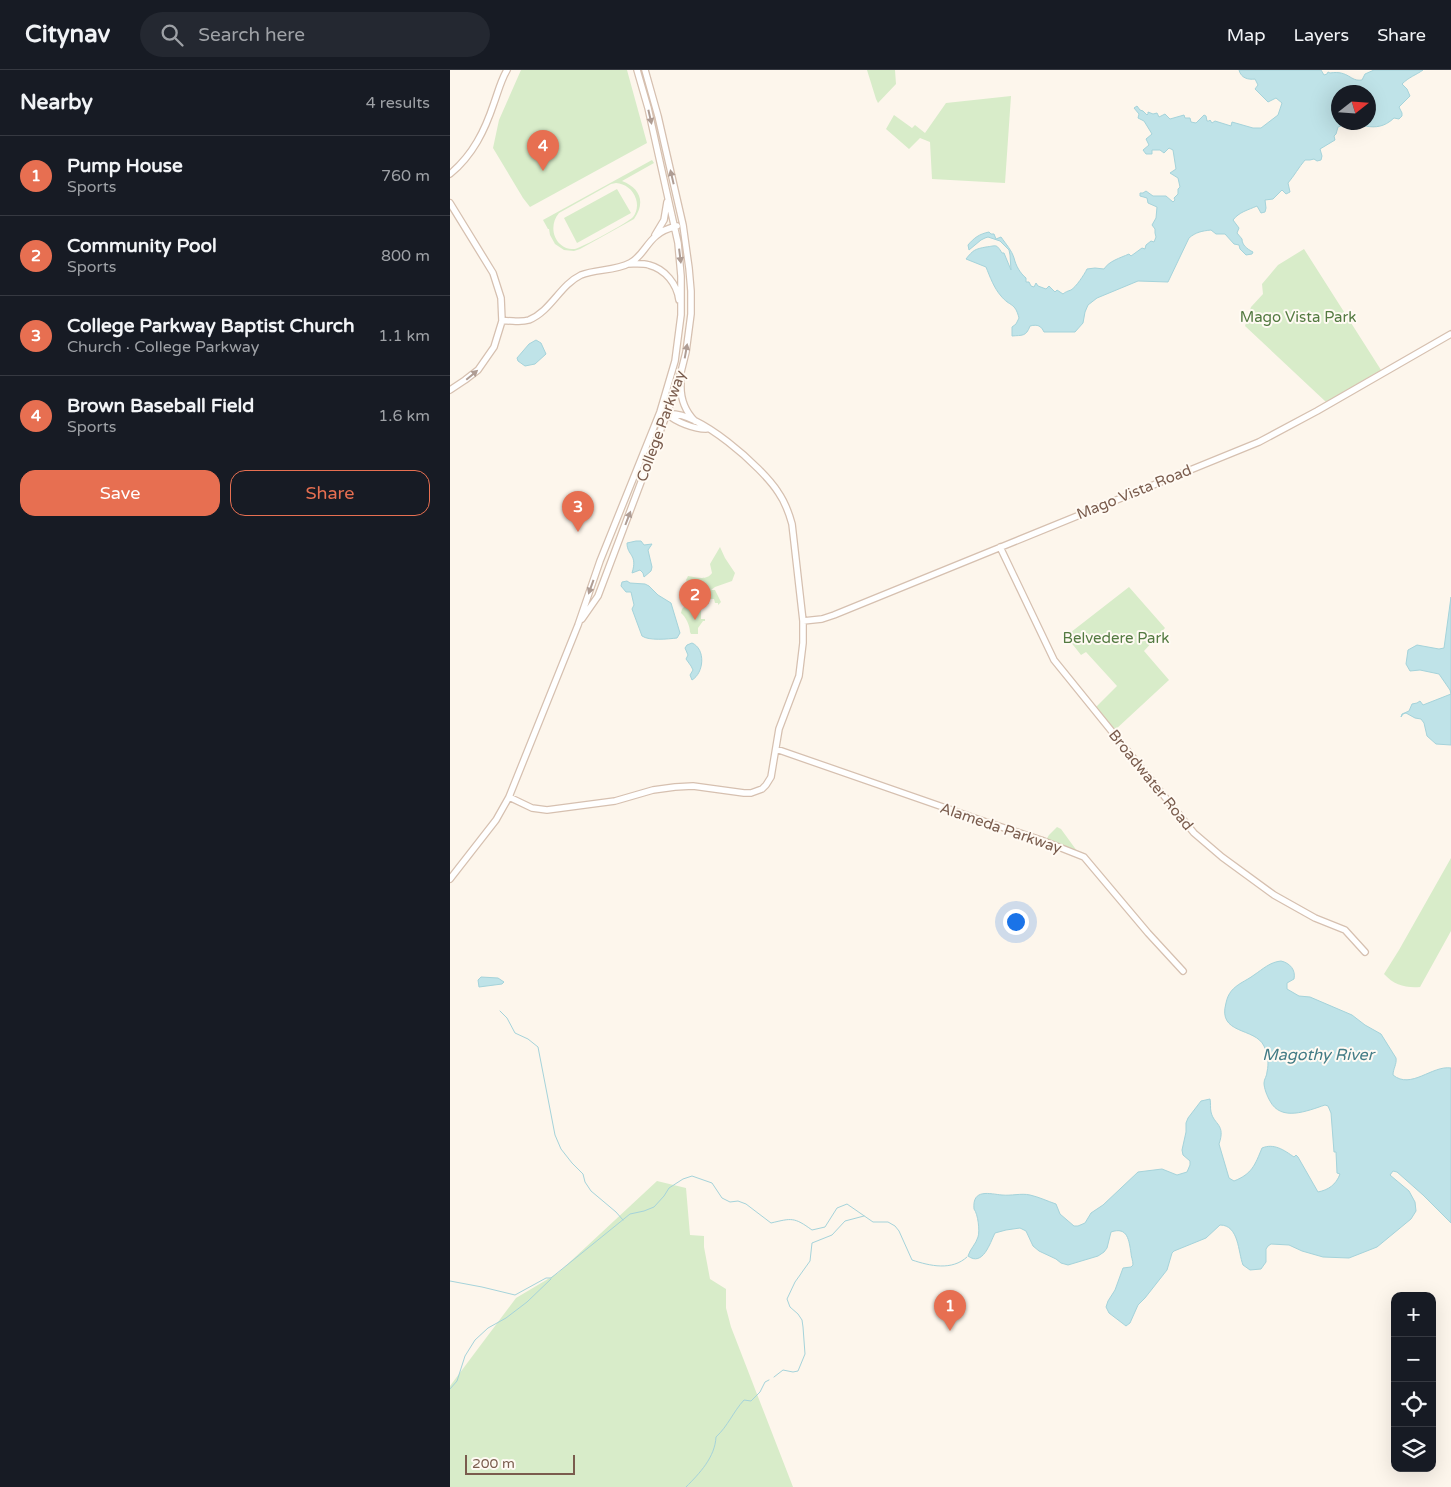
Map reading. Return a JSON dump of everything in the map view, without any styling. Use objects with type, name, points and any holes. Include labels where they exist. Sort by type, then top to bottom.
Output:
[{"type":"street","points":[[450,174],[462,163],[476,144],[486,125],[506,70]]},
{"type":"street","name":"College Parkway","points":[[450,879],[496,820],[509,798],[578,625],[600,561],[660,412],[675,361],[681,315],[682,276],[675,227],[648,108],[637,70]]},
{"type":"street","name":"College Parkway","points":[[578,625],[598,596],[619,541],[678,384],[689,334],[691,291],[688,253],[658,116],[645,70]]},
{"type":"street","points":[[628,264],[643,252],[664,220],[667,191]]},
{"type":"street","points":[[450,203],[493,273],[501,298],[502,321],[494,347],[478,370],[450,390]]},
{"type":"street","points":[[654,237],[664,230],[683,224]]},
{"type":"street","points":[[502,321],[529,320],[547,307],[574,279],[584,274],[628,264],[646,264],[656,267],[665,274],[674,283],[681,315]]},
{"type":"street","name":"Mago Vista Road","points":[[803,621],[834,616],[1265,439],[1318,411],[1451,334]]},
{"type":"street","points":[[682,367],[680,389],[682,401],[687,412],[696,422]]},
{"type":"street","points":[[509,798],[532,808],[547,810],[615,802],[653,790],[675,786],[693,786],[737,793],[751,793],[762,789],[769,781],[779,729],[800,671],[804,635],[792,524],[778,492],[761,472],[735,448],[696,422],[674,414],[660,412]]},
{"type":"street","points":[[667,414],[672,418],[700,429],[708,429]]},
{"type":"street","points":[[598,596],[604,568],[600,561],[609,558],[619,541]]},
{"type":"street","name":"Broadwater Road","points":[[1000,547],[1054,660],[1194,833],[1222,857],[1274,895],[1315,918],[1345,930],[1365,952]]},
{"type":"street","name":"Alameda Parkway","points":[[776,749],[995,826],[1041,840],[1084,857],[1182,971]]},
{"type":"green space","points":[[521,70],[627,70],[647,143],[530,207],[493,148],[499,120]]},
{"type":"green space","points":[[867,70],[895,70],[896,84],[878,103],[876,99]]},
{"type":"green space","points":[[1011,96],[1005,183],[932,179],[930,142],[920,138],[909,149],[886,129],[894,115],[912,128],[915,125],[925,133],[946,103]]},
{"type":"green space","points":[[652,160],[654,163],[622,181],[633,187],[639,196],[640,207],[634,219],[580,249],[574,251],[564,250],[555,244],[543,220]],"holes":[[[611,184],[619,184],[628,188],[635,195],[637,206],[633,217],[575,249],[562,246],[555,237],[554,231],[555,219],[559,213]]]},
{"type":"green space","points":[[617,189],[631,213],[577,243],[564,218]]},
{"type":"green space","name":"Mago Vista Park","points":[[1304,249],[1381,370],[1326,402],[1245,326],[1251,307],[1263,294],[1262,284],[1278,265]]},
{"type":"green space","points":[[720,547],[735,573],[732,581],[711,590],[715,590],[721,602],[718,605],[714,599],[709,599],[709,604],[692,603],[697,597],[686,580],[688,576],[701,578],[710,575],[712,573],[710,564]]},
{"type":"green space","name":"Belvedere Park","points":[[1129,587],[1165,628],[1144,651],[1169,680],[1115,730],[1096,707],[1117,686],[1086,652],[1081,655],[1066,636]]},
{"type":"green space","points":[[684,607],[699,607],[701,609],[701,619],[705,619],[705,621],[698,628],[698,634],[691,634],[685,617],[681,613]]},
{"type":"green space","points":[[1057,827],[1061,829],[1076,852],[1046,840]]},
{"type":"green space","points":[[1451,858],[1451,931],[1420,987],[1409,987],[1396,983],[1384,974]]},
{"type":"green space","points":[[657,1181],[686,1188],[690,1235],[704,1236],[704,1247],[710,1279],[726,1289],[726,1308],[731,1327],[793,1487],[450,1487],[450,1386],[516,1298],[558,1273]]},
{"type":"water","points":[[1239,70],[1321,70],[1324,75],[1328,72],[1341,73],[1362,80],[1365,74],[1374,70],[1423,70],[1402,84],[1410,96],[1399,107],[1402,116],[1380,126],[1376,127],[1376,85],[1331,85],[1331,130],[1337,130],[1334,136],[1335,140],[1320,149],[1321,160],[1305,160],[1288,183],[1290,192],[1286,194],[1282,190],[1273,199],[1265,200],[1265,212],[1261,213],[1257,206],[1238,215],[1233,220],[1239,228],[1237,233],[1245,247],[1253,252],[1252,254],[1246,255],[1239,245],[1234,244],[1225,234],[1216,234],[1211,230],[1199,232],[1189,238],[1168,282],[1138,281],[1097,298],[1088,305],[1083,323],[1075,332],[1044,332],[1035,325],[1030,326],[1023,335],[1012,336],[1012,327],[1019,318],[1016,309],[999,293],[986,267],[966,259],[977,249],[996,246],[1004,253],[1011,270],[1009,250],[1000,241],[988,237],[969,250],[968,245],[972,240],[989,232],[994,234],[996,239],[1001,237],[1012,253],[1022,274],[1026,278],[1026,282],[1029,282],[1034,287],[1036,283],[1038,286],[1046,289],[1049,286],[1055,292],[1057,290],[1063,294],[1075,286],[1087,269],[1104,269],[1115,260],[1129,254],[1131,256],[1142,248],[1145,249],[1146,245],[1151,241],[1154,242],[1156,237],[1155,229],[1152,225],[1156,218],[1157,207],[1148,203],[1147,198],[1140,196],[1140,193],[1146,191],[1153,196],[1166,196],[1173,202],[1180,187],[1178,178],[1170,173],[1176,169],[1173,150],[1169,148],[1164,153],[1160,150],[1152,150],[1152,154],[1146,154],[1143,150],[1149,145],[1146,139],[1152,134],[1144,121],[1138,118],[1139,114],[1134,108],[1137,106],[1147,115],[1148,112],[1157,113],[1159,117],[1165,114],[1170,119],[1184,115],[1185,118],[1190,118],[1191,122],[1196,123],[1204,115],[1207,121],[1210,120],[1212,123],[1215,121],[1231,126],[1232,122],[1253,128],[1261,128],[1278,115],[1282,103],[1276,98],[1268,102],[1255,89],[1258,85],[1255,79],[1245,78]]},
{"type":"water","points":[[536,340],[541,343],[546,354],[535,364],[525,366],[517,358],[529,344]]},
{"type":"water","points":[[641,541],[644,545],[652,544],[648,550],[652,567],[651,571],[644,577],[640,570],[632,573],[634,562],[627,543]]},
{"type":"water","points":[[627,581],[649,586],[658,595],[671,603],[680,633],[677,638],[654,639],[642,636],[632,609],[634,605],[631,592],[626,592],[621,586],[622,582]]},
{"type":"water","points":[[1451,597],[1451,694],[1439,674],[1420,670],[1410,671],[1406,664],[1408,650],[1417,645],[1439,649],[1444,648]]},
{"type":"water","points":[[692,643],[700,650],[702,661],[699,672],[692,680],[690,675],[693,670],[686,659],[688,655],[685,648]]},
{"type":"water","points":[[1451,694],[1451,745],[1436,744],[1427,736],[1421,719],[1406,713],[1401,717],[1402,714],[1409,711],[1412,704],[1420,701],[1423,705]]},
{"type":"water","name":"Magothy River","points":[[1281,961],[1290,965],[1294,973],[1294,979],[1287,983],[1287,989],[1299,996],[1310,997],[1352,1015],[1381,1034],[1396,1058],[1393,1075],[1407,1080],[1436,1070],[1451,1068],[1451,1223],[1423,1195],[1397,1172],[1393,1171],[1390,1175],[1409,1191],[1415,1202],[1416,1211],[1411,1219],[1377,1247],[1349,1258],[1323,1257],[1289,1245],[1271,1244],[1266,1249],[1266,1262],[1261,1269],[1250,1270],[1243,1265],[1237,1240],[1231,1229],[1220,1225],[1206,1238],[1172,1253],[1167,1270],[1138,1305],[1130,1323],[1126,1326],[1109,1313],[1106,1307],[1123,1268],[1133,1265],[1127,1236],[1121,1231],[1111,1232],[1107,1248],[1098,1256],[1068,1265],[1039,1251],[1033,1246],[1026,1231],[1020,1228],[995,1233],[982,1256],[973,1259],[968,1256],[979,1234],[974,1202],[979,1195],[987,1193],[1023,1194],[1037,1197],[1056,1204],[1060,1214],[1074,1226],[1078,1226],[1085,1223],[1091,1213],[1103,1205],[1138,1172],[1162,1169],[1177,1175],[1187,1172],[1190,1161],[1183,1155],[1182,1150],[1186,1123],[1201,1101],[1210,1099],[1212,1116],[1221,1132],[1219,1144],[1229,1178],[1234,1181],[1249,1172],[1262,1148],[1271,1146],[1283,1150],[1294,1157],[1296,1155],[1318,1192],[1334,1184],[1340,1174],[1337,1173],[1331,1113],[1328,1106],[1325,1105],[1295,1113],[1287,1113],[1275,1107],[1269,1099],[1264,1082],[1268,1062],[1264,1046],[1253,1036],[1232,1026],[1227,1021],[1225,1013],[1227,999],[1233,989],[1267,966]]},
{"type":"water","points":[[481,977],[498,978],[504,982],[502,984],[479,987],[478,980]]},
{"type":"waterway","points":[[500,1011],[507,1018],[515,1033],[528,1039],[538,1047],[555,1135],[561,1149],[583,1174],[585,1182],[591,1191],[623,1220]]},
{"type":"waterway","points":[[450,1281],[515,1295],[546,1278],[551,1278],[630,1214],[654,1207],[669,1188],[683,1179],[692,1176],[712,1183],[722,1198],[730,1202],[738,1201],[746,1204],[771,1223],[793,1220],[812,1230],[825,1227],[837,1208],[847,1204],[873,1222],[888,1222],[895,1226],[912,1260],[926,1264],[948,1266],[967,1257]]},
{"type":"waterway","points":[[774,1377],[783,1370],[798,1371],[805,1354],[802,1320],[790,1307],[787,1299],[795,1282],[810,1261],[812,1243],[832,1235],[845,1221],[864,1216]]},
{"type":"waterway","points":[[450,1389],[457,1381],[465,1356],[475,1340],[488,1328],[506,1318],[527,1302],[551,1279]]},
{"type":"waterway","points":[[686,1487],[710,1458],[716,1437],[740,1405],[744,1400],[751,1401],[760,1392],[765,1382],[769,1380]]},
{"type":"place","name":"Brown Baseball Field","points":[[543,171]]},
{"type":"place","name":"College Parkway Baptist Church","points":[[578,532]]},
{"type":"place","name":"Community Pool","points":[[695,620]]},
{"type":"place","name":"Pump House","points":[[950,1331]]}]
